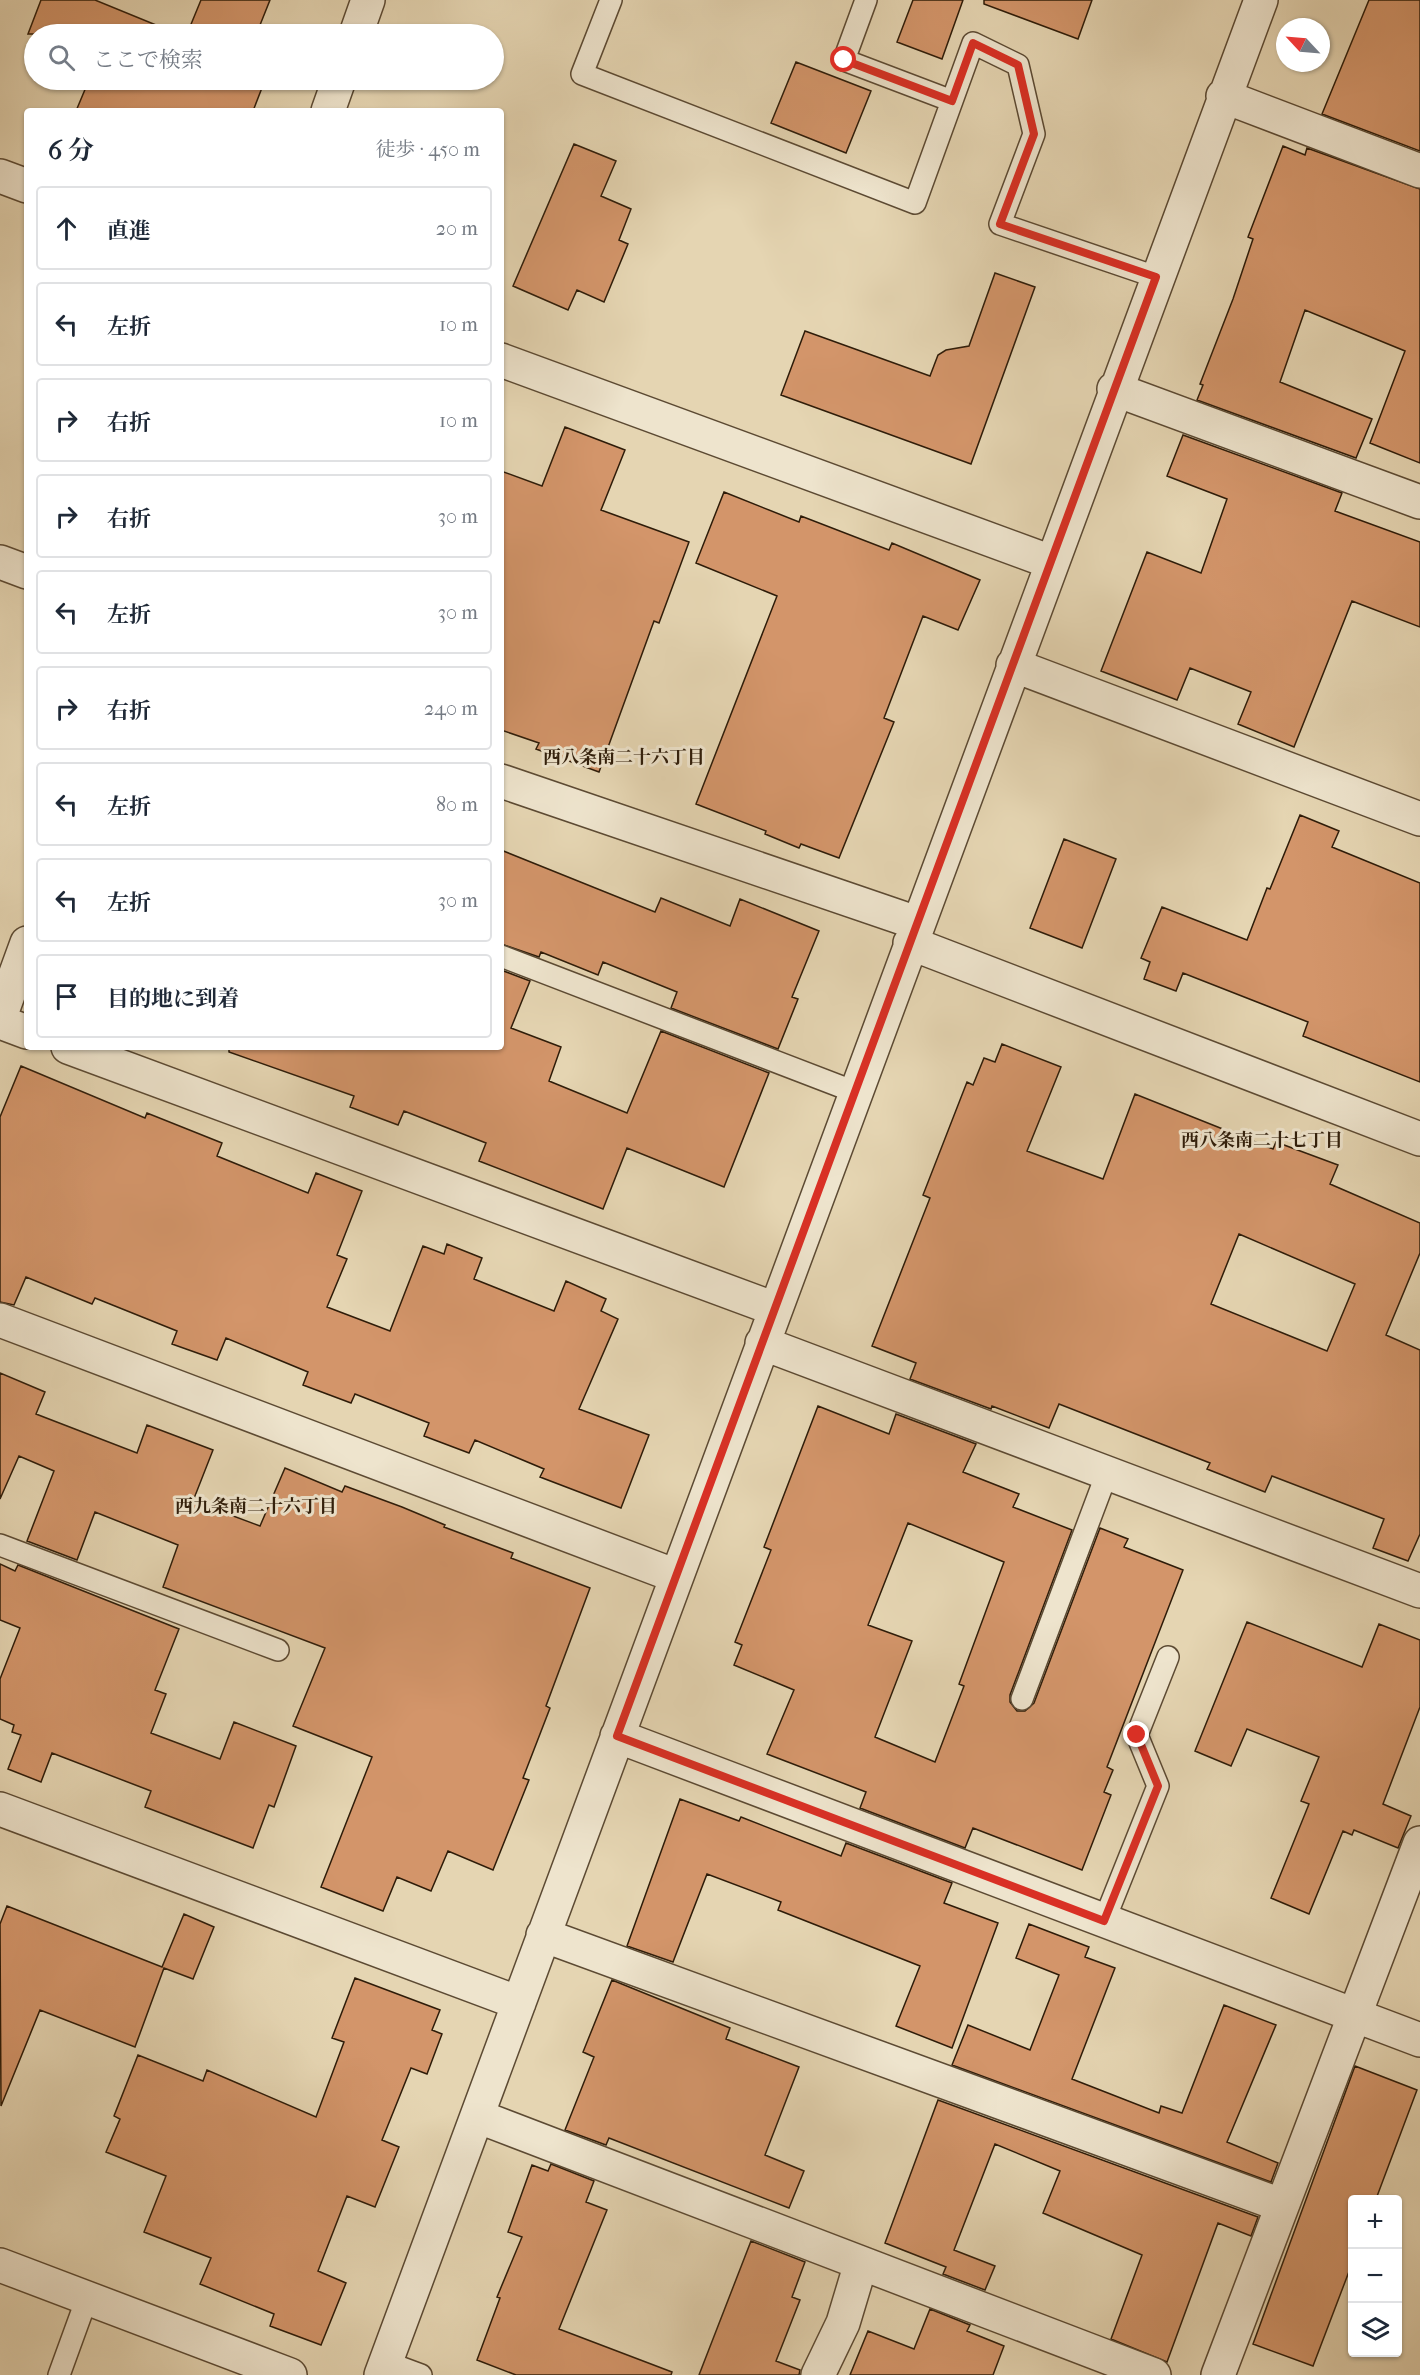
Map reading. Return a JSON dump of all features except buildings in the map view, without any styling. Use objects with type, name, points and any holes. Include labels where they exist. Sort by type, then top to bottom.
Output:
[{"type":"street","points":[[360,24],[368,0]]},
{"type":"street","points":[[384,2369],[1114,389],[1261,0]]},
{"type":"street","points":[[328,108],[335,90]]},
{"type":"street","points":[[1223,96],[1420,171]]},
{"type":"street","points":[[0,176],[24,185]]},
{"type":"street","points":[[504,361],[1051,562]]},
{"type":"street","points":[[1114,389],[1420,502]]},
{"type":"street","points":[[0,562],[24,571]]},
{"type":"street","points":[[1013,664],[1420,819]]},
{"type":"street","points":[[504,783],[913,933],[1420,1139]]},
{"type":"street","points":[[24,952],[0,1020],[24,1031]]},
{"type":"street","points":[[76,1050],[775,1310]]},
{"type":"street","points":[[0,1320],[676,1576]]},
{"type":"street","points":[[762,1343],[1420,1591]]},
{"type":"street","points":[[617,1736],[1420,2040]]},
{"type":"street","points":[[0,1809],[519,2003]]},
{"type":"street","points":[[1218,2375],[1352,2015],[1420,1843]]},
{"type":"street","points":[[543,1935],[1281,2205]]},
{"type":"street","points":[[477,2116],[1154,2375]]},
{"type":"street","points":[[818,2375],[843,2323],[861,2263]]},
{"type":"street","points":[[0,2265],[290,2375]]},
{"type":"lane","points":[[611,0],[582,74],[915,202],[973,43],[1018,65],[1034,134],[1000,224],[1156,277]]},
{"type":"lane","points":[[866,0],[844,60],[952,101]]},
{"type":"lane","points":[[504,957],[855,1092]]},
{"type":"lane","points":[[1022,1699],[1107,1473]]},
{"type":"lane","points":[[0,1545],[278,1650]]},
{"type":"lane","points":[[1104,1921],[1158,1786],[1137,1735],[1168,1657]]},
{"type":"lane","points":[[59,2375],[87,2298]]},
{"type":"lane","points":[[384,2369],[420,2375]]},
{"type":"district","name":"西八条南二十六丁目","points":[[624,757]]},
{"type":"district","name":"西八条南二十七丁目","points":[[1262,1140]]},
{"type":"district","name":"西九条南二十六丁目","points":[[256,1506]]},
{"type":"route","points":[[844,60],[952,101],[973,43],[1018,65],[1034,134],[1000,224],[1156,277],[617,1736],[1104,1921],[1158,1786],[1137,1735]]}]
